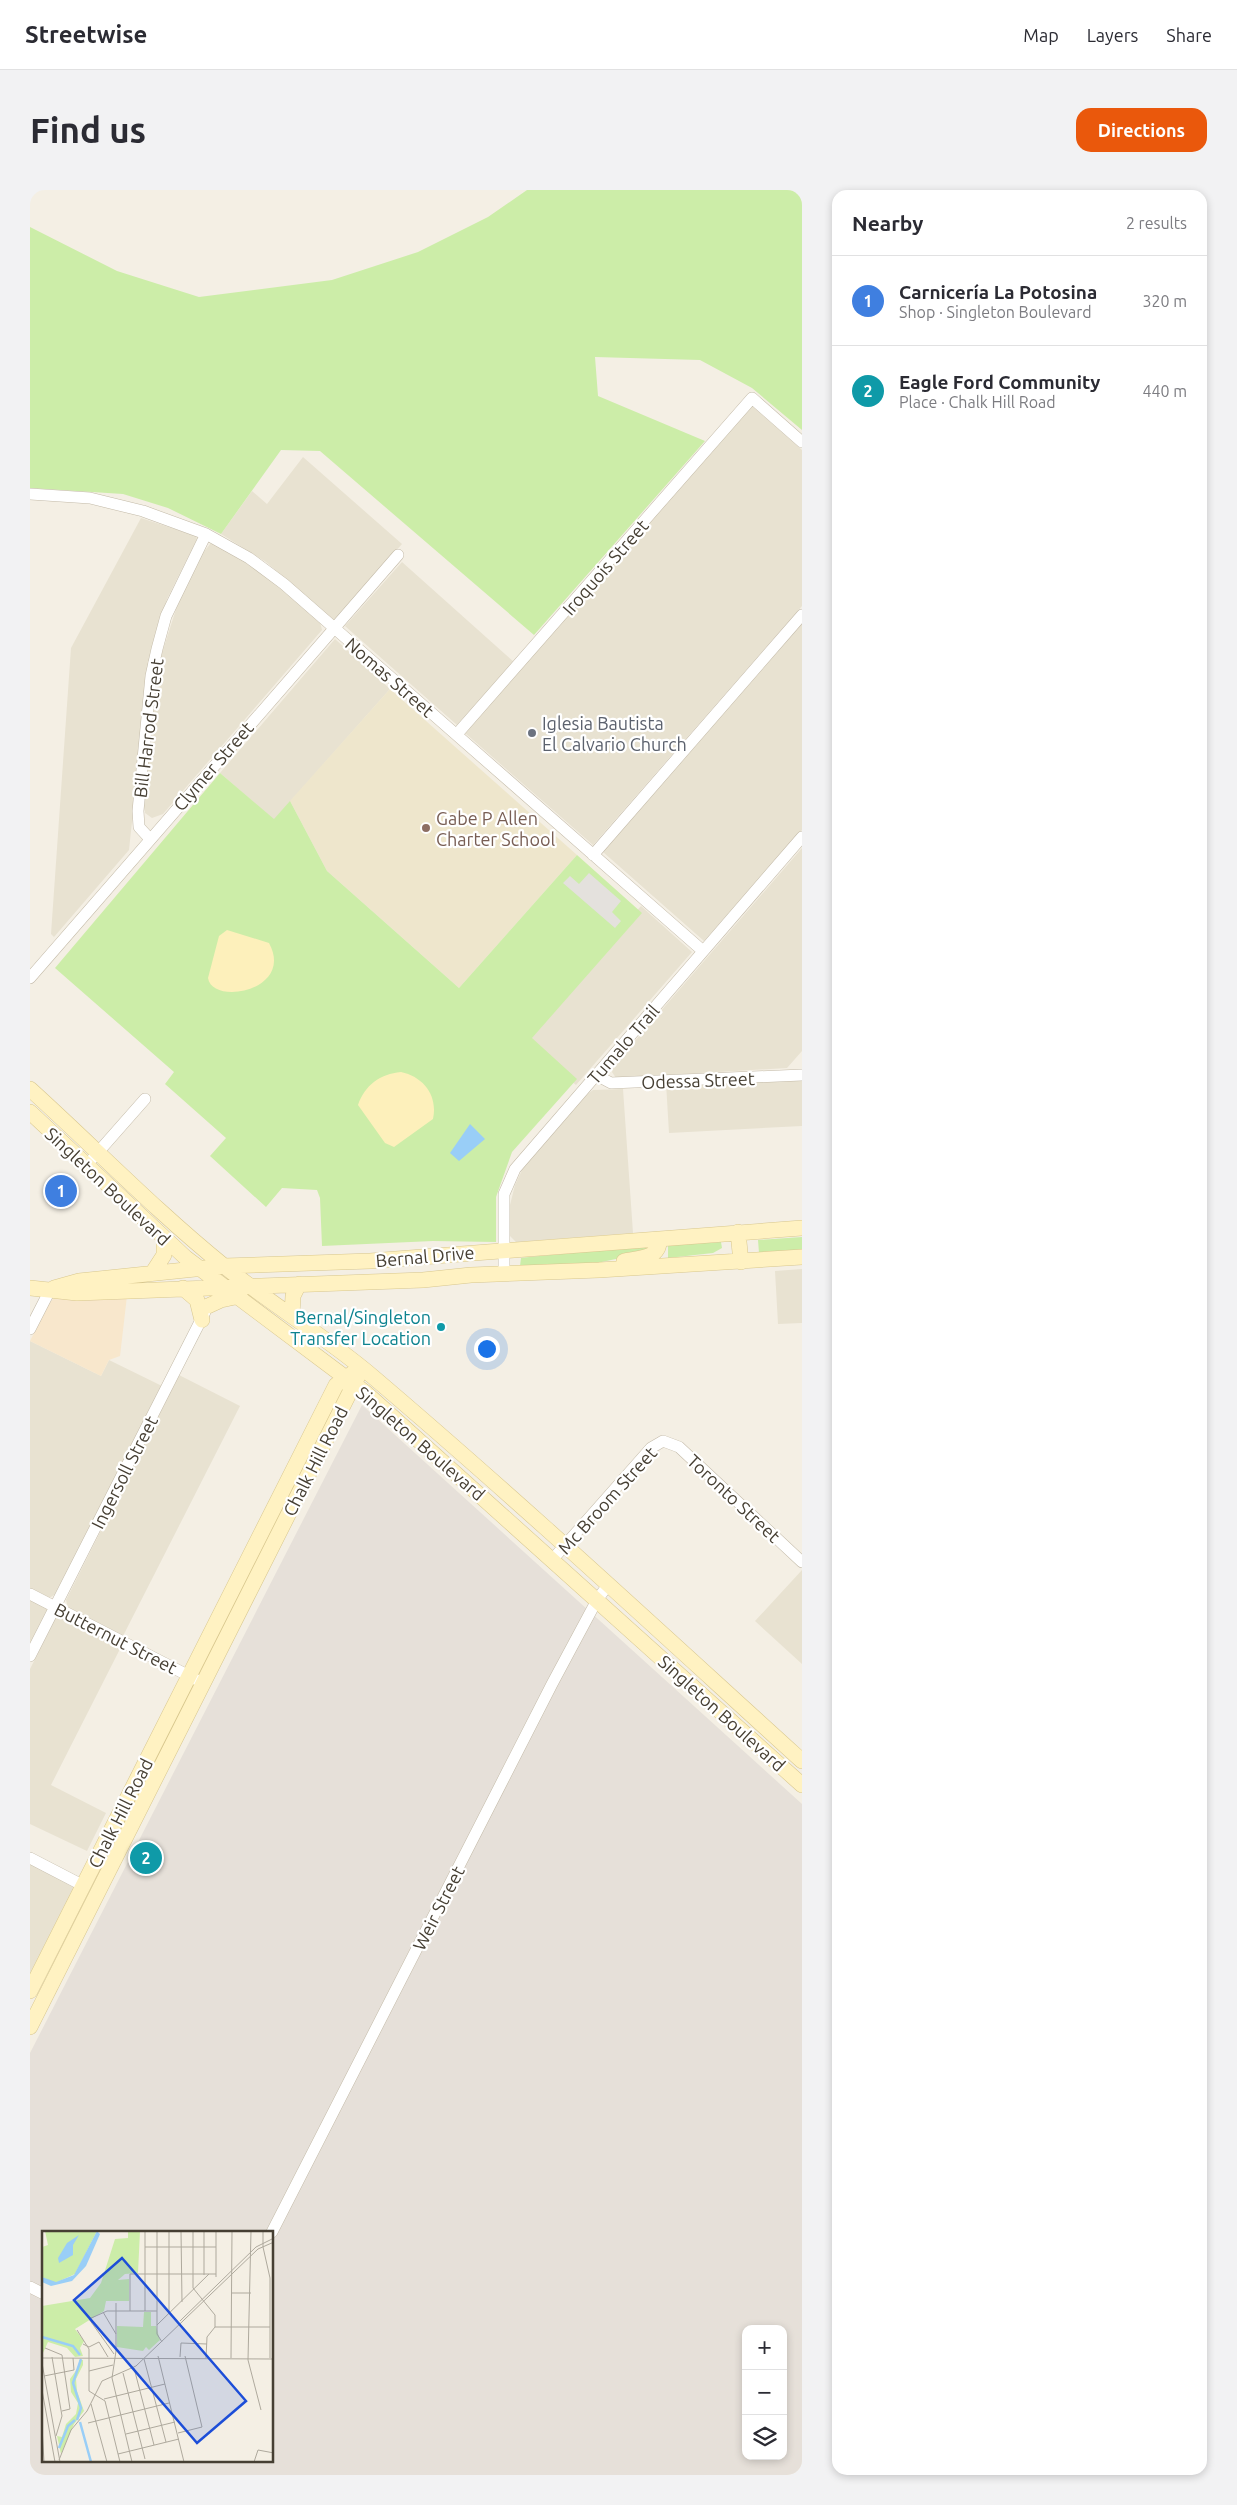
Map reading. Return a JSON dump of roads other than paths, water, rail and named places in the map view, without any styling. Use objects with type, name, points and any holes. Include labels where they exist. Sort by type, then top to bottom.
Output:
[{"type":"street","name":"Iroquois Street","points":[[457,734],[752,398],[802,442]]},
{"type":"street","name":"Nomas Street","points":[[30,494],[90,498],[143,511],[206,534],[249,558],[284,584],[703,951]]},
{"type":"street","name":"Bill Harrod Street","points":[[150,839],[139,827],[138,811],[151,676],[166,616],[206,534]]},
{"type":"street","name":"Clymer Street","points":[[30,978],[398,555]]},
{"type":"street","points":[[593,855],[802,615]]},
{"type":"street","name":"Tumalo Trail","points":[[504,1274],[504,1194],[515,1169],[802,837]]},
{"type":"street","name":"Odessa Street","points":[[596,1075],[611,1083],[801,1073]]},
{"type":"street","name":"Singleton Boulevard","points":[[30,1089],[99,1152],[150,1203],[248,1285],[362,1368],[801,1758]]},
{"type":"street","points":[[86,1165],[145,1099]]},
{"type":"street","name":"Singleton Boulevard","points":[[30,1112],[164,1240],[217,1286],[235,1297],[350,1381],[802,1785]]},
{"type":"street","name":"Bernal Drive","points":[[50,1290],[79,1281],[198,1268],[370,1260],[802,1228]]},
{"type":"street","points":[[738,1232],[741,1262]]},
{"type":"street","points":[[153,1272],[164,1255],[164,1240]]},
{"type":"street","points":[[599,1270],[615,1263],[649,1256],[659,1246],[659,1240]]},
{"type":"street","name":"Bernal Drive","points":[[30,1288],[77,1293],[217,1286],[423,1280],[471,1274],[599,1270],[802,1257]]},
{"type":"street","points":[[292,1316],[293,1296],[299,1284]]},
{"type":"street","name":"Ingersoll Street","points":[[30,1656],[202,1320],[217,1286]]},
{"type":"street","points":[[183,1288],[197,1300],[202,1320]]},
{"type":"street","points":[[30,1329],[50,1290]]},
{"type":"street","points":[[208,1306],[221,1300],[235,1297]]},
{"type":"street","name":"Chalk Hill Road","points":[[30,2027],[35,2006],[118,1854],[350,1381],[362,1368]]},
{"type":"street","name":"Chalk Hill Road","points":[[30,1990],[336,1385],[350,1381]]},
{"type":"street","name":"Mc Broom Street","points":[[552,1560],[651,1448],[663,1441]]},
{"type":"street","name":"Toronto Street","points":[[663,1441],[679,1447],[802,1562]]},
{"type":"street","name":"Weir Street","points":[[273,2231],[597,1600],[608,1585]]},
{"type":"street","name":"Butternut Street","points":[[30,1594],[203,1683]]},
{"type":"street","points":[[787,1771],[801,1758]]},
{"type":"street","points":[[119,1817],[132,1824]]},
{"type":"street","points":[[104,1846],[118,1854]]},
{"type":"street","points":[[30,1858],[84,1886]]},
{"type":"street","points":[[30,2287],[42,2293]]},
{"type":"water","points":[[470,1124],[485,1139],[459,1161],[450,1153]]},
{"type":"place","name":"Iglesia Bautista El Calvario Church","points":[[532,733]]},
{"type":"place","name":"Gabe P Allen Charter School","points":[[426,828]]},
{"type":"place","name":"Carnicería La Potosina","points":[[61,1191]]},
{"type":"place","name":"Bernal/Singleton Transfer Location","points":[[441,1327]]},
{"type":"place","name":"Eagle Ford Community","points":[[146,1858]]}]
